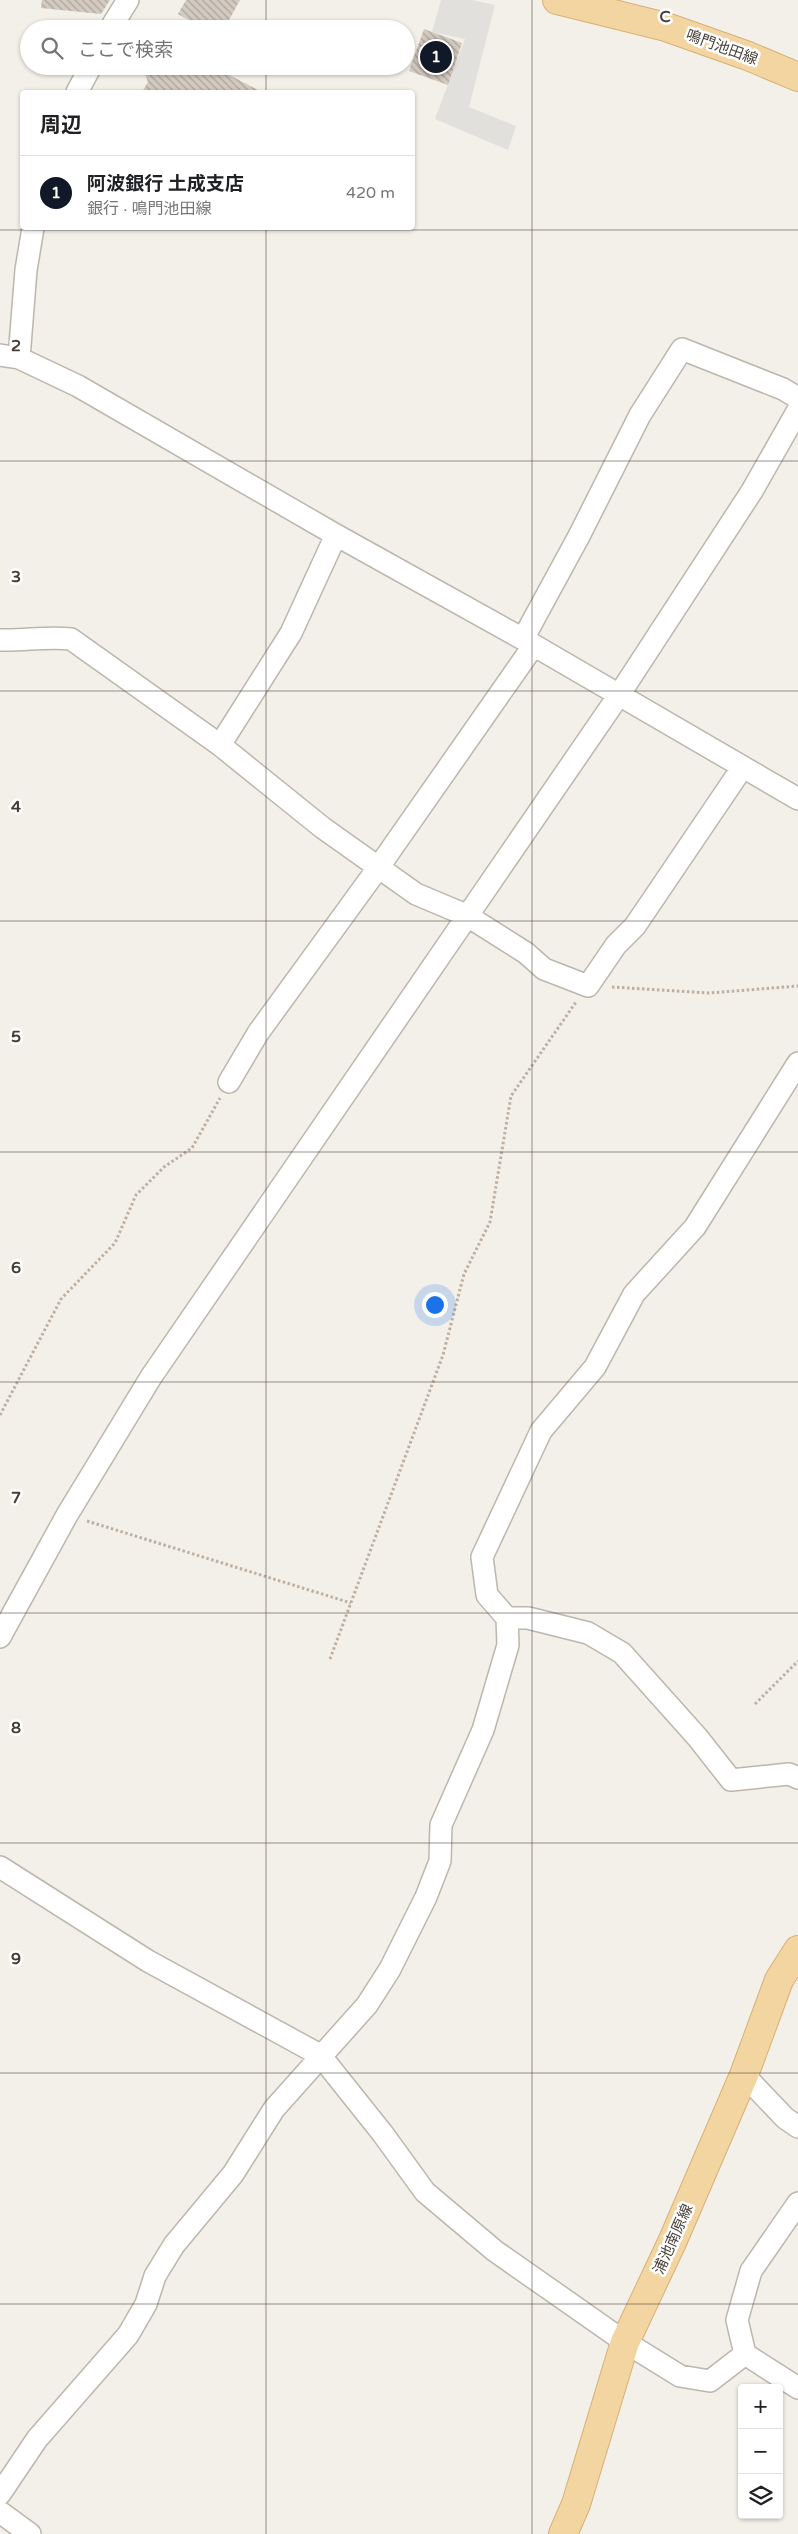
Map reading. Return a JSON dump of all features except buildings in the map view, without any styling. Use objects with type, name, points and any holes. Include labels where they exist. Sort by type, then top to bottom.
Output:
[{"type":"main road","name":"鳴門池田線","points":[[557,0],[666,26],[748,56],[798,77]]},
{"type":"main road","name":"浦池南原線","points":[[563,2534],[576,2504],[625,2342],[673,2240],[744,2076],[779,1980],[798,1950]]},
{"type":"street","points":[[116,20],[128,0]]},
{"type":"street","points":[[78,90],[86,75]]},
{"type":"street","points":[[33,230],[9,357],[78,386],[336,535],[528,642],[798,799]]},
{"type":"street","points":[[229,1082],[258,1033],[378,868],[528,642],[640,415],[682,349],[783,389],[798,398]]},
{"type":"street","points":[[0,1637],[67,1515],[151,1377],[466,915],[619,695],[752,491],[798,410]]},
{"type":"street","points":[[220,745],[291,633],[336,535]]},
{"type":"street","points":[[0,640],[24,641],[50,637],[71,639],[220,745],[323,828],[416,894],[466,915],[526,954],[544,969],[588,986],[616,945],[636,926],[742,768]]},
{"type":"street","points":[[0,2494],[37,2440],[128,2335],[146,2304],[155,2276],[174,2245],[233,2174],[274,2109],[320,2055],[367,2006],[390,1969],[426,1897],[440,1861],[441,1825],[483,1730],[508,1645],[507,1618],[488,1595],[482,1557],[541,1431],[595,1367],[634,1294],[695,1227],[798,1062]]},
{"type":"street","points":[[507,1618],[528,1618],[588,1633],[622,1653],[698,1738],[731,1780],[789,1774],[798,1778]]},
{"type":"street","points":[[0,1867],[148,1961],[320,2055],[383,2134],[425,2192],[495,2251],[625,2342],[680,2376],[710,2381],[745,2354]]},
{"type":"street","points":[[744,2076],[785,2118],[798,2127]]},
{"type":"street","points":[[798,2203],[751,2271],[737,2320],[745,2354],[798,2388]]},
{"type":"street","points":[[0,2512],[30,2534]]},
{"type":"path","points":[[330,1658],[443,1355],[464,1274],[490,1222],[511,1096],[588,986],[709,993],[798,986]]},
{"type":"path","points":[[0,1415],[61,1299],[115,1243],[136,1195],[164,1167],[192,1148],[229,1082]]},
{"type":"path","points":[[67,1515],[351,1603]]},
{"type":"path","points":[[755,1704],[798,1661]]},
{"type":"shaded area","points":[[441,0],[472,0],[495,5],[469,107],[516,126],[508,150],[435,119],[465,39],[432,32]]},
{"type":"place","name":"阿波銀行 土成支店","points":[[436,57]]}]
